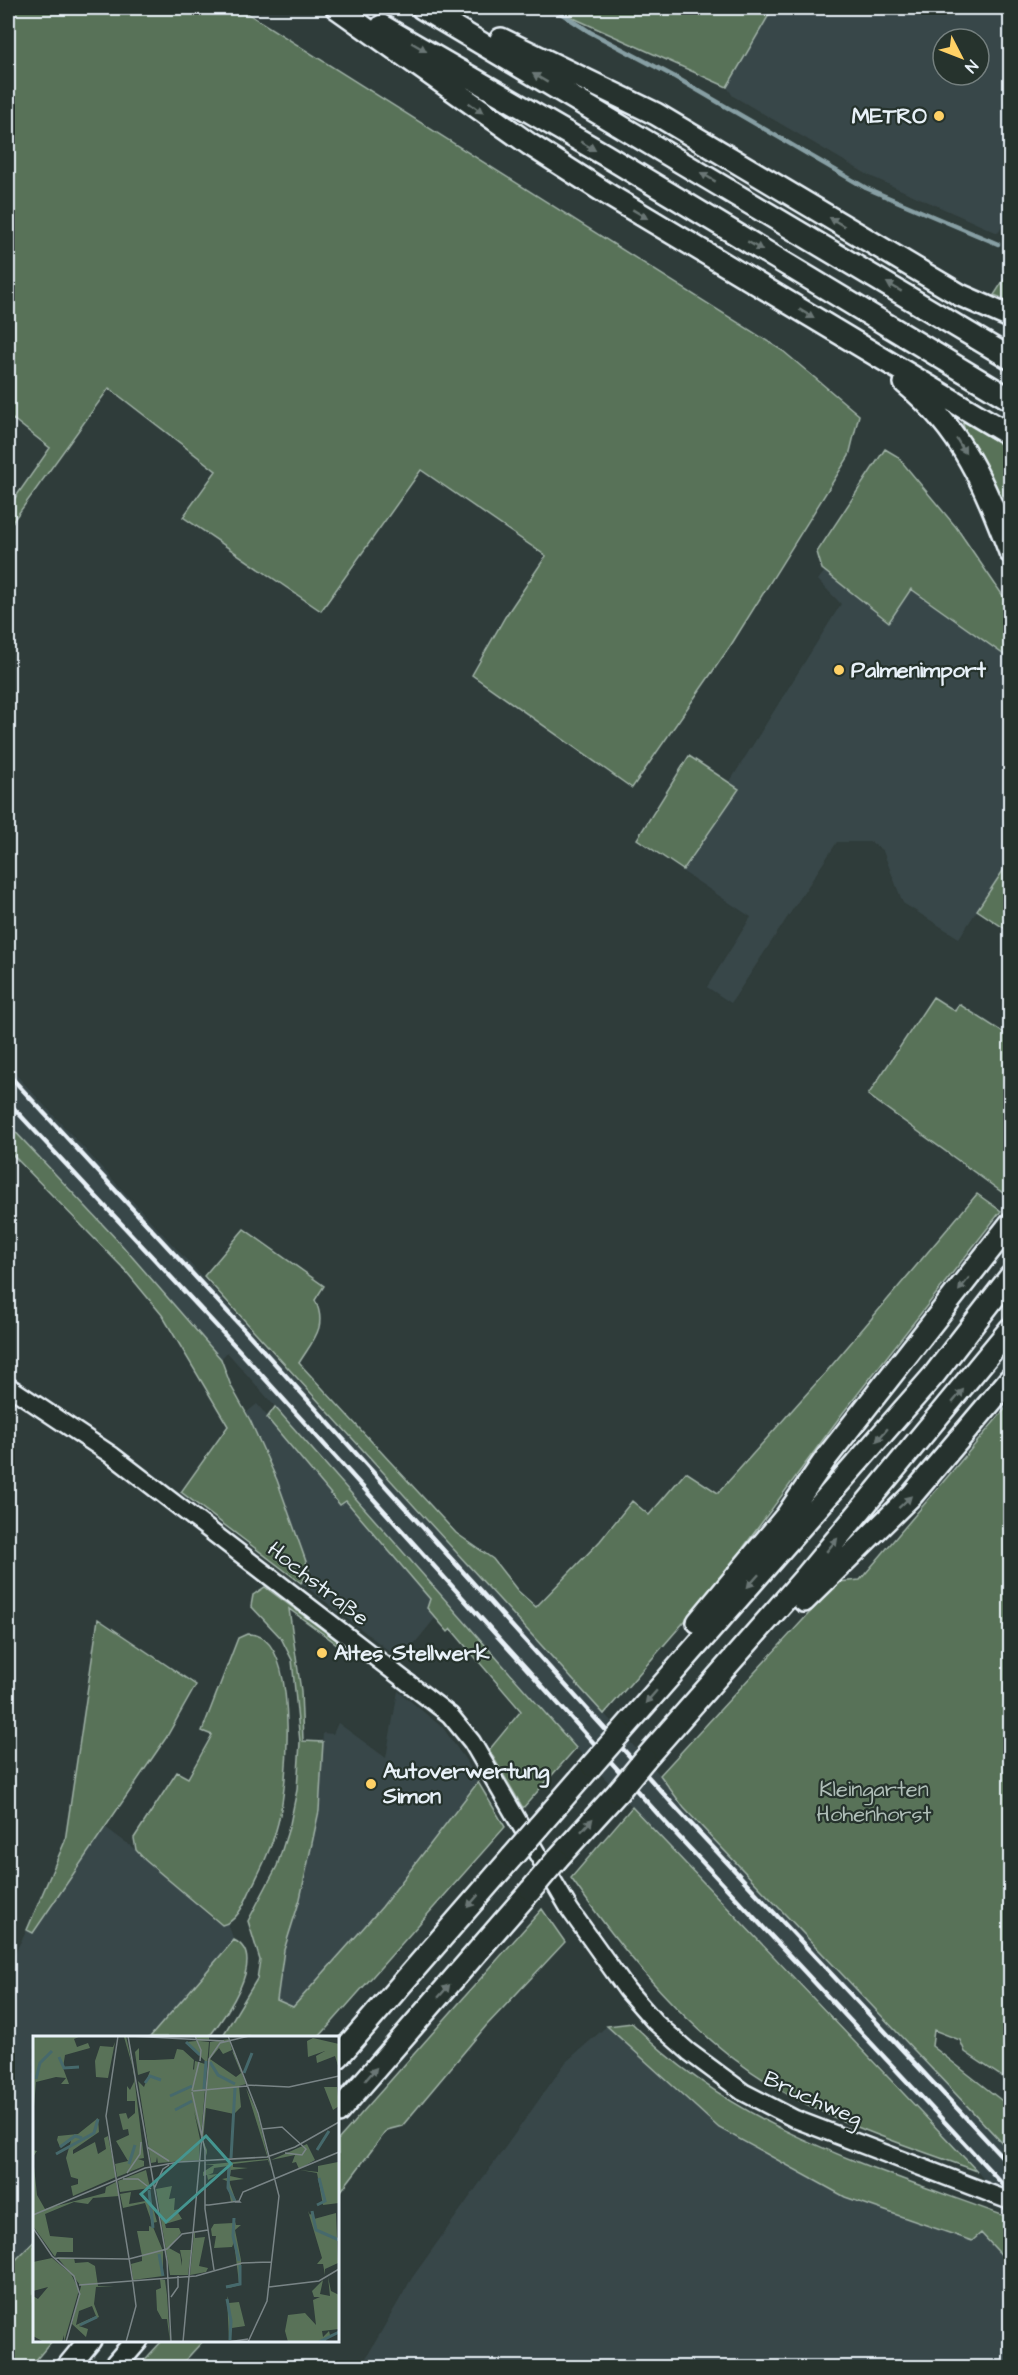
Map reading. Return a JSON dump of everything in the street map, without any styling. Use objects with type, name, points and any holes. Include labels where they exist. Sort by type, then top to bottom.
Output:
[{"type":"highway","points":[[337,8],[529,144],[847,338],[932,396],[1011,435]]},
{"type":"highway","points":[[350,8],[605,155],[954,368],[1011,399]]},
{"type":"highway","points":[[422,8],[1011,358]]},
{"type":"highway","points":[[437,8],[564,72],[656,114],[960,295],[1004,315]]},
{"type":"highway","points":[[932,396],[984,482],[1011,552]]},
{"type":"highway","points":[[681,1662],[694,1627],[758,1551],[863,1410],[1011,1224]]},
{"type":"highway","points":[[339,2056],[934,1375],[1011,1277]]},
{"type":"highway","points":[[339,2111],[917,1445],[1011,1329]]},
{"type":"highway","points":[[711,1684],[734,1676],[820,1582],[912,1495],[1011,1379]]},
{"type":"highway","points":[[66,2367],[88,2342]]},
{"type":"highway","points":[[113,2367],[135,2342]]},
{"type":"street","name":"Hochstraße","points":[[8,1386],[120,1462],[450,1715],[472,1742],[570,1910],[627,1990]]},
{"type":"street","name":"Bruchweg","points":[[627,1990],[655,2022],[689,2052],[743,2092],[795,2119],[1011,2201]]},
{"type":"shaded area","points":[[773,8],[1010,8],[1010,215],[998,233],[870,176],[733,96],[727,87]]},
{"type":"shaded area","points":[[825,571],[888,622],[910,589],[1010,659],[1010,860],[959,938],[903,903],[883,851],[871,842],[837,842],[731,1003],[707,987],[751,917],[682,871],[739,789],[729,783],[841,604],[818,580]]},
{"type":"shaded area","points":[[8,1066],[621,1732],[660,1775],[684,1808],[1010,2151],[1010,2212],[977,2171],[877,2063],[576,1748],[227,1352],[221,1359],[120,1243],[8,1124]]},
{"type":"shaded area","points":[[257,1404],[340,1504],[345,1500],[430,1599],[427,1608],[436,1617],[401,1660],[301,1583],[309,1570],[277,1480],[246,1413]]},
{"type":"shaded area","points":[[398,1691],[443,1728],[478,1782],[382,1907],[293,2007],[277,2000],[284,1950],[300,1899],[319,1811],[323,1733],[333,1734],[338,1723],[386,1758]]},
{"type":"shaded area","points":[[105,1827],[136,1850],[210,1917],[222,1925],[228,1924],[234,1940],[151,2036],[33,2036],[33,2242],[11,2265],[8,2263],[8,1966],[27,1930],[33,1932]]},
{"type":"shaded area","points":[[607,2026],[719,2128],[981,2233],[1010,2264],[1010,2367],[375,2368],[365,2360],[412,2278],[566,2062]]},
{"type":"green space","points":[[8,8],[239,8],[783,351],[859,415],[849,456],[731,645],[632,788],[472,675],[505,617],[546,556],[421,470],[321,611],[183,517],[216,471],[109,388],[8,528],[8,508],[50,448],[13,419],[8,426],[8,74],[11,69],[8,66]]},
{"type":"green space","points":[[551,8],[773,8],[727,87]]},
{"type":"green space","points":[[1010,270],[1010,301],[994,295]]},
{"type":"green space","points":[[962,421],[1010,449],[1010,524],[990,474],[965,431]]},
{"type":"green space","points":[[885,449],[897,456],[956,527],[1010,606],[1010,659],[911,589],[889,622],[822,569],[817,552]]},
{"type":"green space","points":[[689,756],[739,789],[683,870],[637,839]]},
{"type":"green space","points":[[1010,860],[1010,932],[977,910]]},
{"type":"green space","points":[[933,997],[955,1011],[959,1004],[1010,1037],[1010,1198],[868,1095]]},
{"type":"green space","points":[[8,1124],[120,1243],[221,1359],[231,1386],[250,1420],[277,1480],[309,1570],[301,1583],[181,1492],[228,1426],[162,1315],[124,1269],[8,1150]]},
{"type":"green space","points":[[977,1194],[1001,1211],[842,1414],[743,1548],[744,1553],[604,1714],[204,1276],[244,1229],[324,1286],[315,1300],[320,1318],[317,1333],[299,1363],[456,1533],[493,1559],[518,1591],[536,1607],[600,1541],[632,1501],[649,1515],[686,1472],[718,1493],[827,1371]]},
{"type":"green space","name":"Kleingarten Hohenhorst","points":[[1010,1403],[1010,2082],[965,2052],[960,2040],[934,2030],[932,2046],[1010,2107],[1010,2151],[684,1808],[660,1775],[838,1582],[860,1580]]},
{"type":"green space","points":[[275,1407],[576,1748],[523,1808],[489,1750],[521,1711],[451,1629],[448,1632],[427,1608],[430,1599],[346,1501],[340,1505],[267,1418]]},
{"type":"green space","points":[[265,1587],[343,1645],[341,1647],[289,1609],[301,1691],[303,1741],[323,1742],[319,1811],[300,1899],[284,1950],[277,2000],[293,2007],[382,1907],[478,1782],[505,1827],[320,2036],[223,2036],[257,1979],[260,1960],[248,1921],[277,1866],[290,1824],[297,1790],[300,1742],[292,1660],[281,1638],[251,1606],[253,1595]]},
{"type":"green space","points":[[98,1619],[196,1685],[166,1738],[33,1933],[27,1930],[65,1841]]},
{"type":"green space","points":[[247,1634],[264,1639],[274,1653],[282,1673],[287,1726],[285,1782],[278,1823],[266,1858],[239,1912],[232,1920],[222,1925],[145,1860],[136,1850],[134,1838],[177,1772],[188,1778],[212,1735],[202,1731],[238,1638]]},
{"type":"green space","points":[[632,1807],[977,2171],[872,2133],[796,2099],[742,2065],[714,2043],[661,1992],[614,1936],[571,1878]]},
{"type":"green space","points":[[542,1909],[565,1942],[486,2026],[402,2126],[387,2130],[339,2194],[339,2139]]},
{"type":"green space","points":[[234,1940],[244,1948],[247,1960],[240,1988],[224,2017],[210,2036],[151,2036]]},
{"type":"green space","points":[[632,2023],[673,2060],[717,2092],[762,2119],[858,2162],[1010,2218],[1010,2264],[981,2233],[972,2241],[845,2197],[719,2128],[607,2026]]},
{"type":"green space","points":[[33,2242],[33,2342],[51,2342],[30,2367],[8,2367],[8,2263],[11,2265]]},
{"type":"green space","points":[[161,2342],[202,2342],[179,2367],[138,2367]]},
{"type":"waterway","points":[[553,8],[590,32],[675,77],[866,188],[998,244]]},
{"type":"railway","points":[[8,1074],[250,1336],[679,1811],[1010,2165]]},
{"type":"railway","points":[[8,1102],[238,1349],[666,1823],[1010,2192]]},
{"type":"place","name":"METRO","points":[[939,116]]},
{"type":"place","name":"Palmenimport","points":[[839,670]]},
{"type":"place","name":"Altes Stellwerk","points":[[322,1653]]},
{"type":"place","name":"Autoverwertung Simon","points":[[371,1784]]}]
